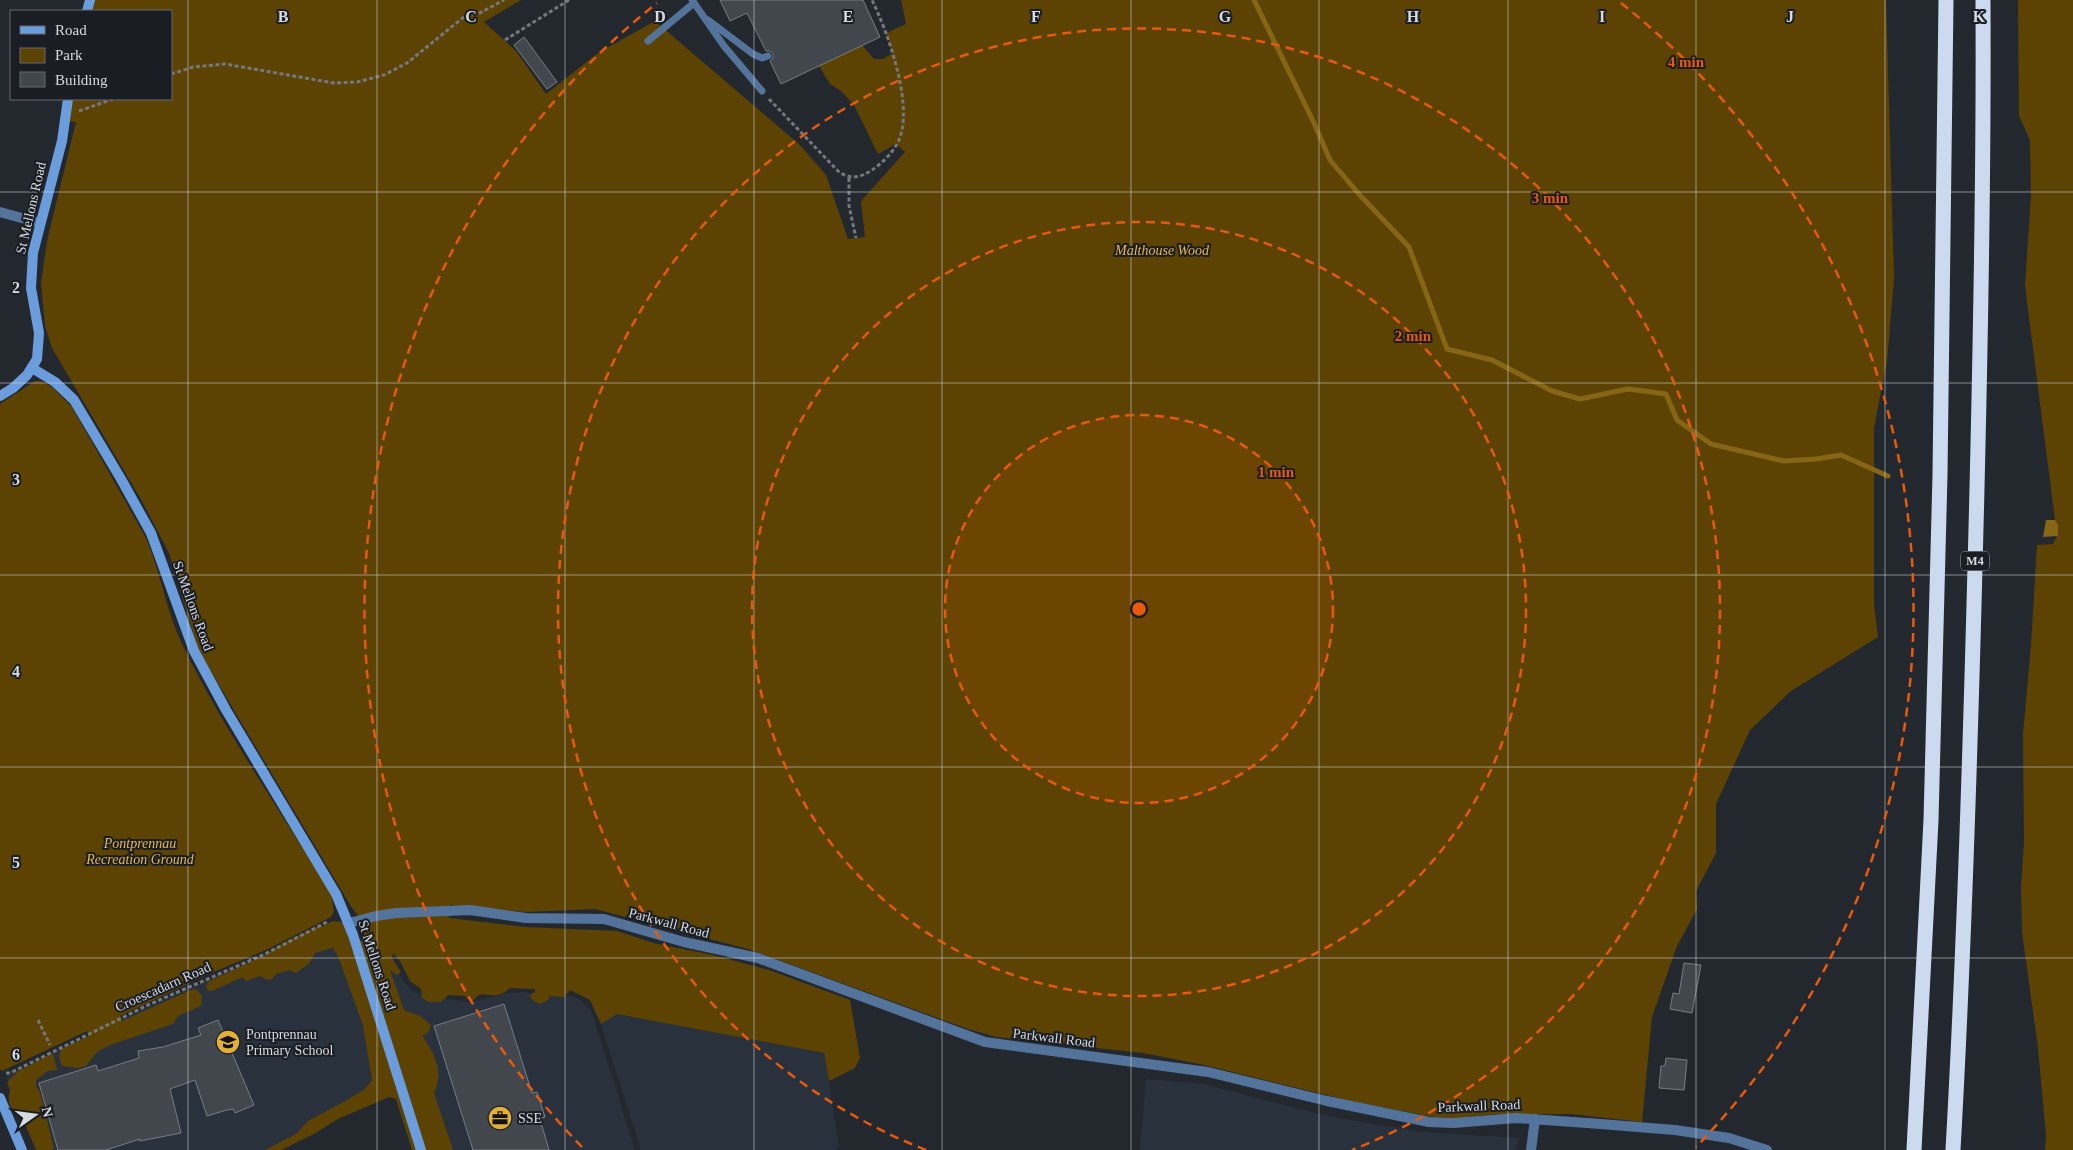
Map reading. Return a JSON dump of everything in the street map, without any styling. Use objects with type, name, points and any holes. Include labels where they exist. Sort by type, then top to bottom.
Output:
[{"type":"highway","points":[[1913,1150],[1931,820],[1938,544],[1946,0]]},
{"type":"highway","name":"M4","points":[[1954,1150],[1966,886],[1977,479],[1984,112],[1983,0]]},
{"type":"main road","name":"St Mellons Road","points":[[68,100],[62,141],[33,254],[31,288],[40,333],[37,358],[32,368],[55,382],[74,400],[121,479],[151,533],[194,651],[241,736],[332,887],[349,923],[421,1150]]},
{"type":"main road","points":[[0,396],[20,382],[32,368]]},
{"type":"main road","points":[[0,1098],[22,1150]]},
{"type":"street","points":[[0,212],[40,223]]},
{"type":"street","name":"Parkwall Road","points":[[349,923],[396,913],[470,910],[526,918],[604,919],[684,942],[758,958],[985,1042],[1208,1072],[1327,1101],[1429,1122],[1454,1123],[1535,1119],[1675,1130],[1730,1138],[1768,1150]]},
{"type":"street","points":[[1531,1150],[1535,1119]]},
{"type":"lane","points":[[648,41],[693,2],[762,91]]},
{"type":"lane","points":[[702,16],[753,54],[762,58],[768,56]]},
{"type":"path","points":[[172,74],[193,67],[225,64],[334,83],[357,82],[384,75],[407,63],[464,16],[478,14],[504,0]]},
{"type":"path","points":[[505,40],[569,0]]},
{"type":"path","points":[[762,91],[838,172],[849,178],[865,174],[880,164],[892,151],[901,134],[903,110],[893,53],[872,0]]},
{"type":"path","points":[[66,114],[111,100]]},
{"type":"path","points":[[849,178],[849,206],[856,238]]},
{"type":"path","name":"Croescadarn Road","points":[[6,1073],[148,1006],[265,954],[330,921]]},
{"type":"path","points":[[38,1020],[50,1045]]},
{"type":"shaded area","points":[[2046,520],[2055,520],[2058,525],[2058,536],[2043,537]]},
{"type":"shaded area","name":"Pontprennau Primary School","points":[[333,921],[342,925],[396,1089],[274,1150],[38,1150],[6,1076],[150,1006],[265,955]]},
{"type":"shaded area","points":[[380,950],[395,965],[403,980],[412,991],[419,994],[467,1002],[505,993],[522,992],[573,996],[580,1000],[591,1010],[635,1150],[446,1150]]},
{"type":"shaded area","points":[[595,1005],[615,1008],[684,1026],[824,1053],[839,1147],[835,1150],[641,1150]]},
{"type":"shaded area","points":[[1146,1079],[1204,1084],[1323,1115],[1422,1132],[1520,1138],[1515,1150],[1140,1150]]},
{"type":"green space","name":"Malthouse Wood","points":[[90,0],[521,0],[484,22],[516,51],[546,94],[598,53],[655,21],[800,145],[826,175],[848,239],[865,237],[861,201],[905,152],[896,144],[878,154],[854,105],[841,91],[830,84],[819,66],[862,45],[874,59],[883,59],[893,53],[886,33],[906,24],[901,0],[1886,0],[1894,279],[1887,362],[1874,427],[1874,604],[1878,637],[1791,691],[1750,730],[1716,804],[1716,853],[1696,891],[1697,909],[1677,946],[1652,1017],[1642,1122],[1571,1114],[1495,1114],[1459,1118],[1433,1117],[1351,1101],[1204,1065],[1143,1053],[996,1037],[968,1029],[748,949],[595,909],[526,912],[450,905],[449,918],[525,927],[617,931],[653,943],[713,955],[769,970],[850,1000],[860,1058],[855,1068],[829,1081],[824,1053],[617,1014],[601,1024],[590,1000],[570,990],[564,997],[550,996],[548,1000],[540,1004],[532,1000],[530,995],[535,992],[535,989],[510,988],[496,995],[481,994],[473,1001],[468,1000],[465,996],[448,995],[441,1002],[429,1002],[422,998],[421,989],[410,981],[400,961],[393,953],[392,958],[401,972],[397,975],[390,970],[404,1010],[420,1016],[431,1025],[428,1033],[422,1036],[431,1049],[437,1063],[438,1078],[434,1093],[453,1150],[412,1150],[396,1099],[389,1097],[338,1119],[314,1134],[281,1150],[265,1150],[296,1134],[308,1121],[365,1089],[372,1080],[363,1025],[339,959],[333,948],[315,953],[309,964],[296,973],[289,970],[276,974],[272,979],[267,980],[260,976],[246,981],[243,977],[212,991],[208,991],[206,986],[209,981],[265,955],[283,943],[316,927],[333,921],[342,922],[359,944],[364,929],[359,917],[198,650],[169,553],[143,503],[52,348],[45,326],[41,283],[47,241],[76,122],[64,121],[68,100],[172,100],[172,10],[87,10]]},
{"type":"green space","points":[[2018,0],[2073,0],[2073,1150],[2045,1150],[2046,1136],[2038,1048],[2022,932],[2021,887],[2024,842],[2023,734],[2037,545],[2053,544],[2058,529],[2055,520],[2025,286],[2031,196],[2030,140],[2019,116]]},
{"type":"green space","name":"Pontprennau Recreation Ground","points":[[35,381],[41,381],[52,387],[72,407],[146,538],[177,633],[199,678],[235,741],[331,893],[334,911],[331,917],[266,950],[204,976],[120,1016],[122,1021],[193,989],[197,990],[202,996],[201,1006],[178,1016],[173,1024],[110,1045],[97,1052],[86,1066],[78,1068],[62,1066],[59,1057],[61,1049],[89,1036],[87,1031],[2,1071],[0,1069],[0,404]]},
{"type":"green space","points":[[53,1053],[57,1070],[48,1071],[36,1080],[36,1086],[40,1093],[54,1148],[51,1150],[36,1150],[20,1112],[12,1110],[9,1100],[10,1090],[7,1082],[17,1072]]},
{"type":"building","points":[[720,0],[863,0],[880,37],[781,84],[770,61],[773,58],[773,54],[770,51],[766,51],[747,13],[730,21]]},
{"type":"building","points":[[524,37],[557,82],[547,89],[514,45]]},
{"type":"building","points":[[1684,963],[1701,965],[1692,1013],[1670,1009],[1673,993],[1679,994]]},
{"type":"building","points":[[504,1004],[532,1093],[537,1092],[545,1117],[540,1119],[549,1150],[473,1150],[434,1026]]},
{"type":"building","points":[[218,1020],[254,1105],[235,1113],[233,1109],[207,1116],[195,1080],[170,1089],[181,1133],[140,1141],[140,1139],[106,1150],[58,1150],[39,1083],[96,1065],[98,1071],[139,1058],[138,1051],[163,1047],[201,1035],[198,1028]]},
{"type":"building","points":[[1666,1058],[1687,1060],[1684,1090],[1659,1088],[1661,1066],[1665,1066]]},
{"type":"waterway","points":[[1254,0],[1330,160],[1409,247],[1447,349],[1492,360],[1552,391],[1580,399],[1628,389],[1666,394],[1677,420],[1711,444],[1784,461],[1841,455],[1888,476]]},
{"type":"place","name":"Pontprennau Primary School","points":[[228,1042]]},
{"type":"place","name":"SSE","points":[[500,1118]]}]
